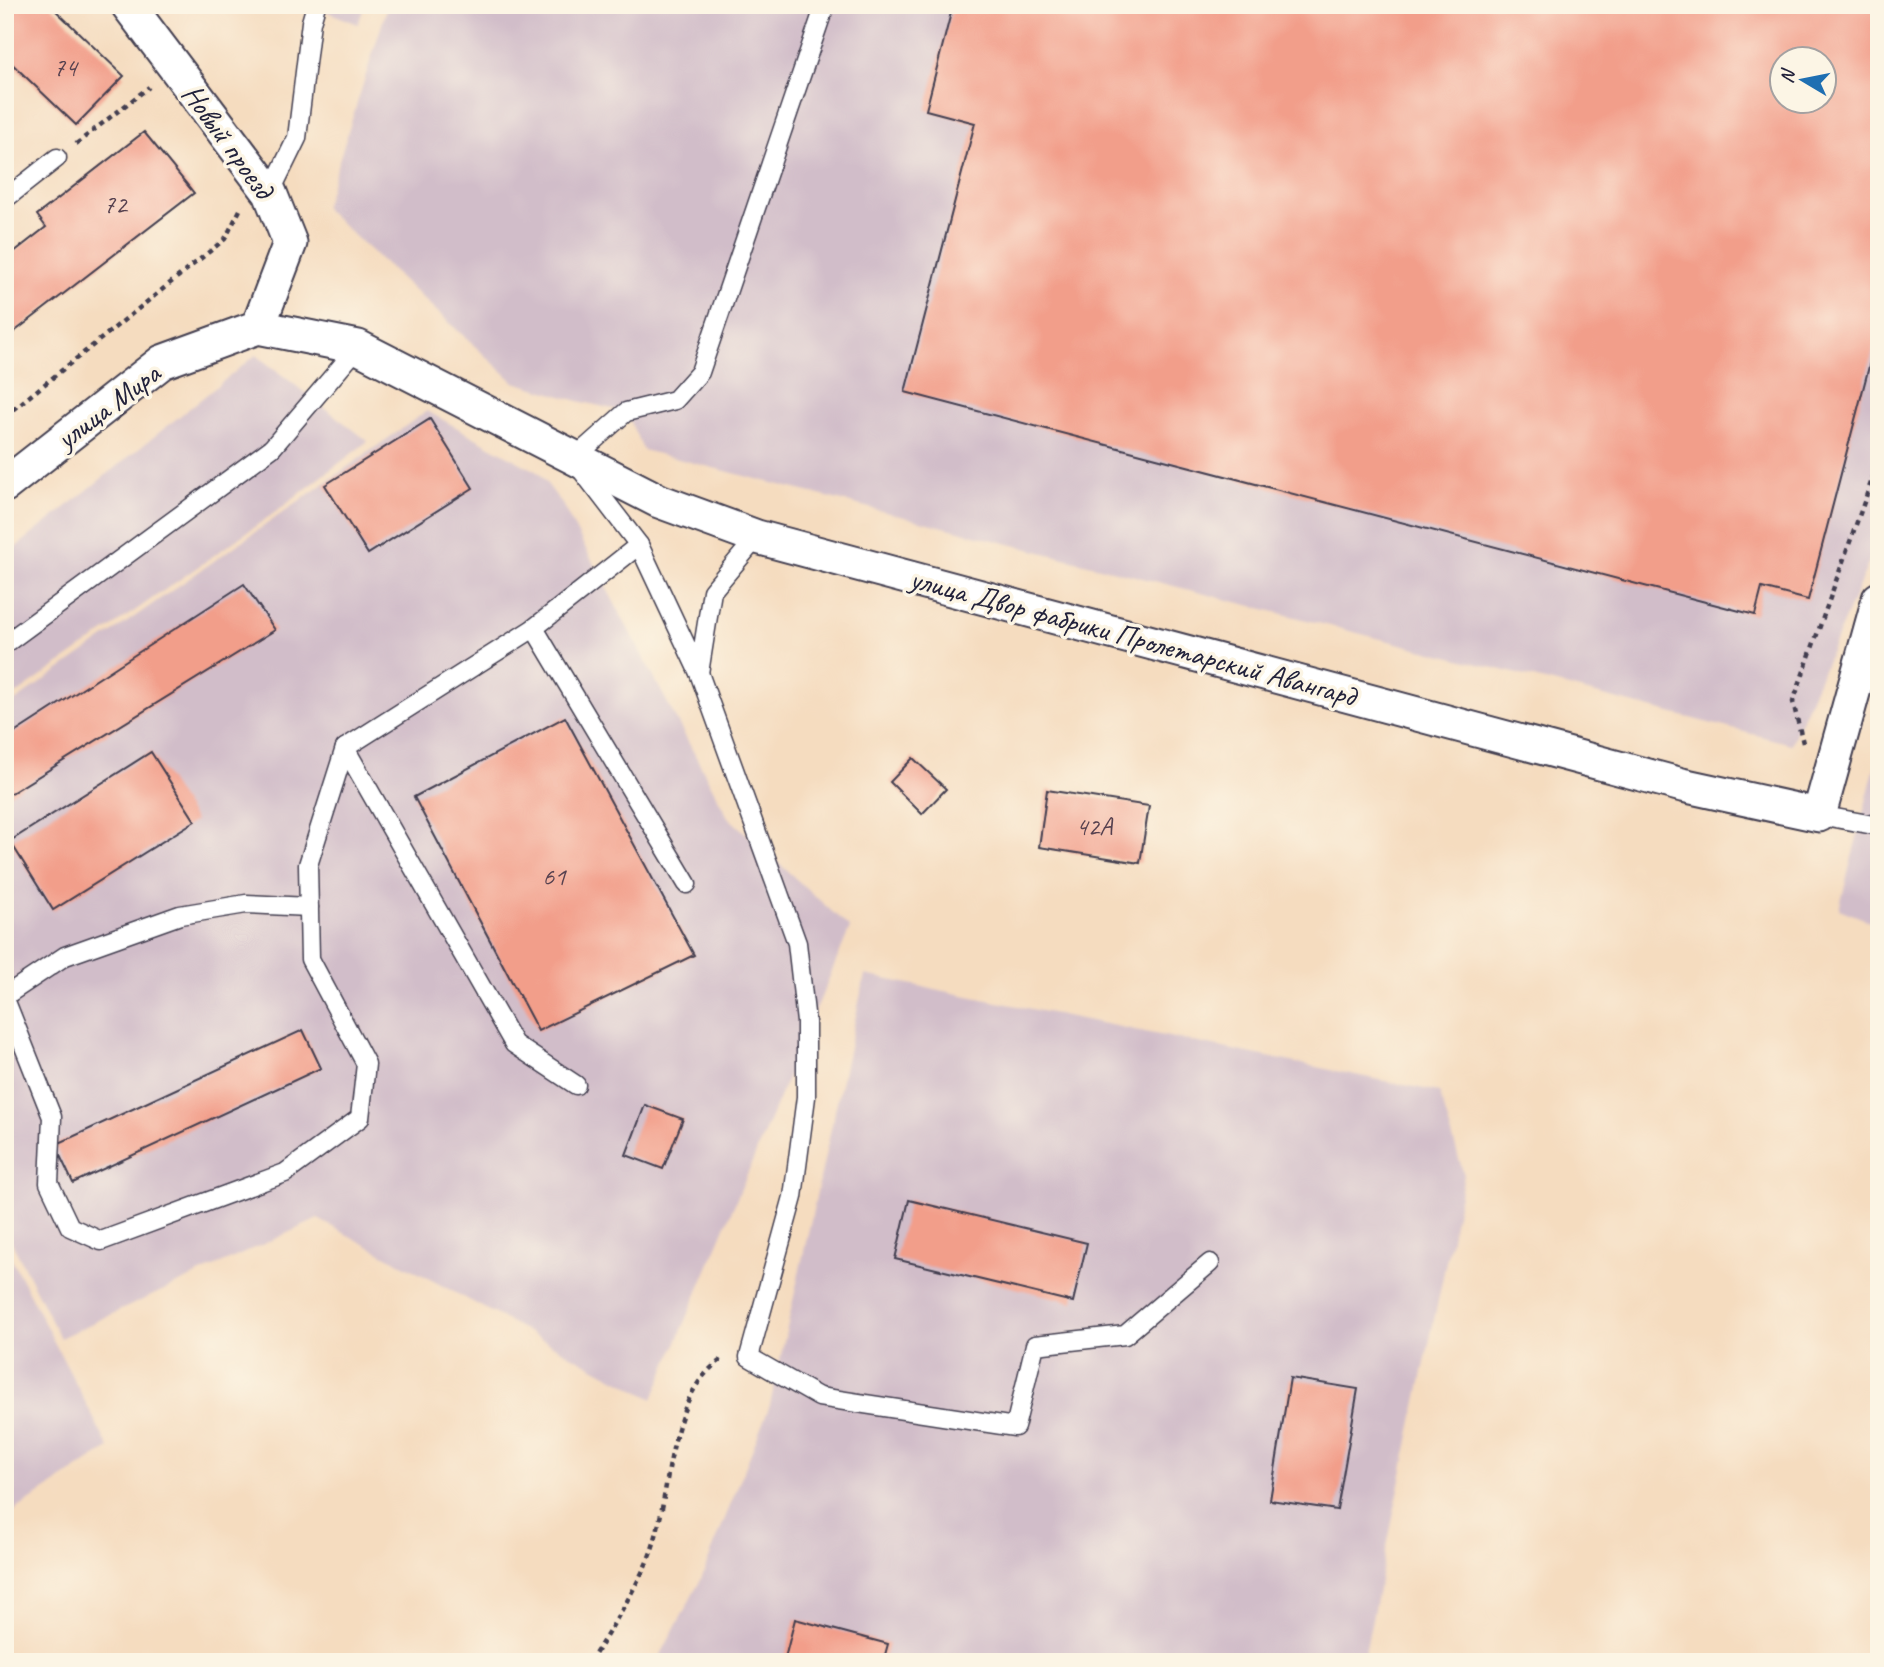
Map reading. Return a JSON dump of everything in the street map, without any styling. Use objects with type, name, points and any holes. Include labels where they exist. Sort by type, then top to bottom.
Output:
[{"type":"street","name":"Новый проезд","points":[[128,5],[264,185],[290,243],[258,327]]},
{"type":"street","name":"улица Двор фабрики Пролетарский Авангард","points":[[258,327],[358,347],[659,501],[757,537],[1682,785],[1819,815]]},
{"type":"street","name":"улица Мира","points":[[5,485],[162,362],[258,327]]},
{"type":"street","points":[[1819,815],[1879,600]]},
{"type":"lane","points":[[264,185],[297,138],[311,22],[316,5]]},
{"type":"lane","points":[[825,5],[700,372],[675,400],[626,411],[573,459],[639,545],[699,673],[797,943],[806,1022],[806,1097],[793,1197],[749,1357],[819,1397],[1015,1427],[1035,1345],[1125,1335],[1210,1263]]},
{"type":"lane","points":[[5,200],[57,158]]},
{"type":"lane","points":[[5,644],[272,448],[358,347]]},
{"type":"lane","points":[[699,673],[712,591],[757,537]]},
{"type":"lane","points":[[309,907],[246,904],[180,915],[65,956],[5,997],[52,1117],[49,1182],[70,1227],[101,1241],[285,1173],[360,1118],[366,1064],[310,959],[309,907],[308,865],[345,748],[534,628],[639,545]]},
{"type":"lane","points":[[534,628],[687,884]]},
{"type":"lane","points":[[345,748],[514,1044],[576,1085]]},
{"type":"lane","points":[[1819,815],[1879,826]]},
{"type":"path","points":[[57,158],[175,67]]},
{"type":"path","points":[[5,416],[225,239],[264,185]]},
{"type":"path","points":[[1805,752],[1793,702],[1879,460]]},
{"type":"path","points":[[590,1662],[652,1549],[672,1451],[690,1394],[722,1358],[749,1357]]},
{"type":"shaded area","points":[[310,5],[365,5],[358,24]]},
{"type":"shaded area","points":[[388,5],[1879,5],[1879,539],[1791,744],[643,450],[626,412],[514,382],[324,208]]},
{"type":"shaded area","points":[[256,355],[368,441],[280,509],[5,702],[5,556]]},
{"type":"shaded area","points":[[427,411],[539,473],[562,504],[728,817],[850,928],[653,1399],[318,1219],[60,1338],[5,1229],[5,708]]},
{"type":"shaded area","points":[[1879,750],[1879,925],[1839,909]]},
{"type":"shaded area","points":[[865,975],[1439,1092],[1464,1175],[1363,1662],[657,1662],[701,1579],[770,1405]]},
{"type":"shaded area","points":[[5,1247],[109,1448],[5,1517]]},
{"type":"building","points":[[5,5],[50,5],[124,76],[76,125],[5,57]]},
{"type":"building","points":[[953,5],[1879,5],[1879,328],[1808,600],[1762,588],[1755,615],[905,392],[975,123],[926,110]]},
{"type":"building","points":[[144,132],[194,193],[5,339],[5,259],[46,227],[37,215]]},
{"type":"building","points":[[430,419],[473,488],[368,554],[325,485]]},
{"type":"building","points":[[244,584],[275,630],[5,797],[5,739]]},
{"type":"building","points":[[565,717],[694,955],[538,1031],[414,797]]},
{"type":"building","points":[[151,752],[195,821],[53,910],[10,841]]},
{"type":"building","points":[[913,758],[946,789],[922,814],[890,782]]},
{"type":"building","points":[[1047,790],[1149,806],[1140,863],[1039,847]]},
{"type":"building","points":[[303,1030],[321,1068],[73,1183],[55,1145]]},
{"type":"building","points":[[645,1105],[683,1119],[663,1169],[626,1155]]},
{"type":"building","points":[[909,1200],[1087,1243],[1073,1302],[895,1259]]},
{"type":"building","points":[[1290,1378],[1358,1389],[1337,1510],[1270,1500]]},
{"type":"building","points":[[795,1619],[888,1644],[883,1662],[784,1662]]}]
